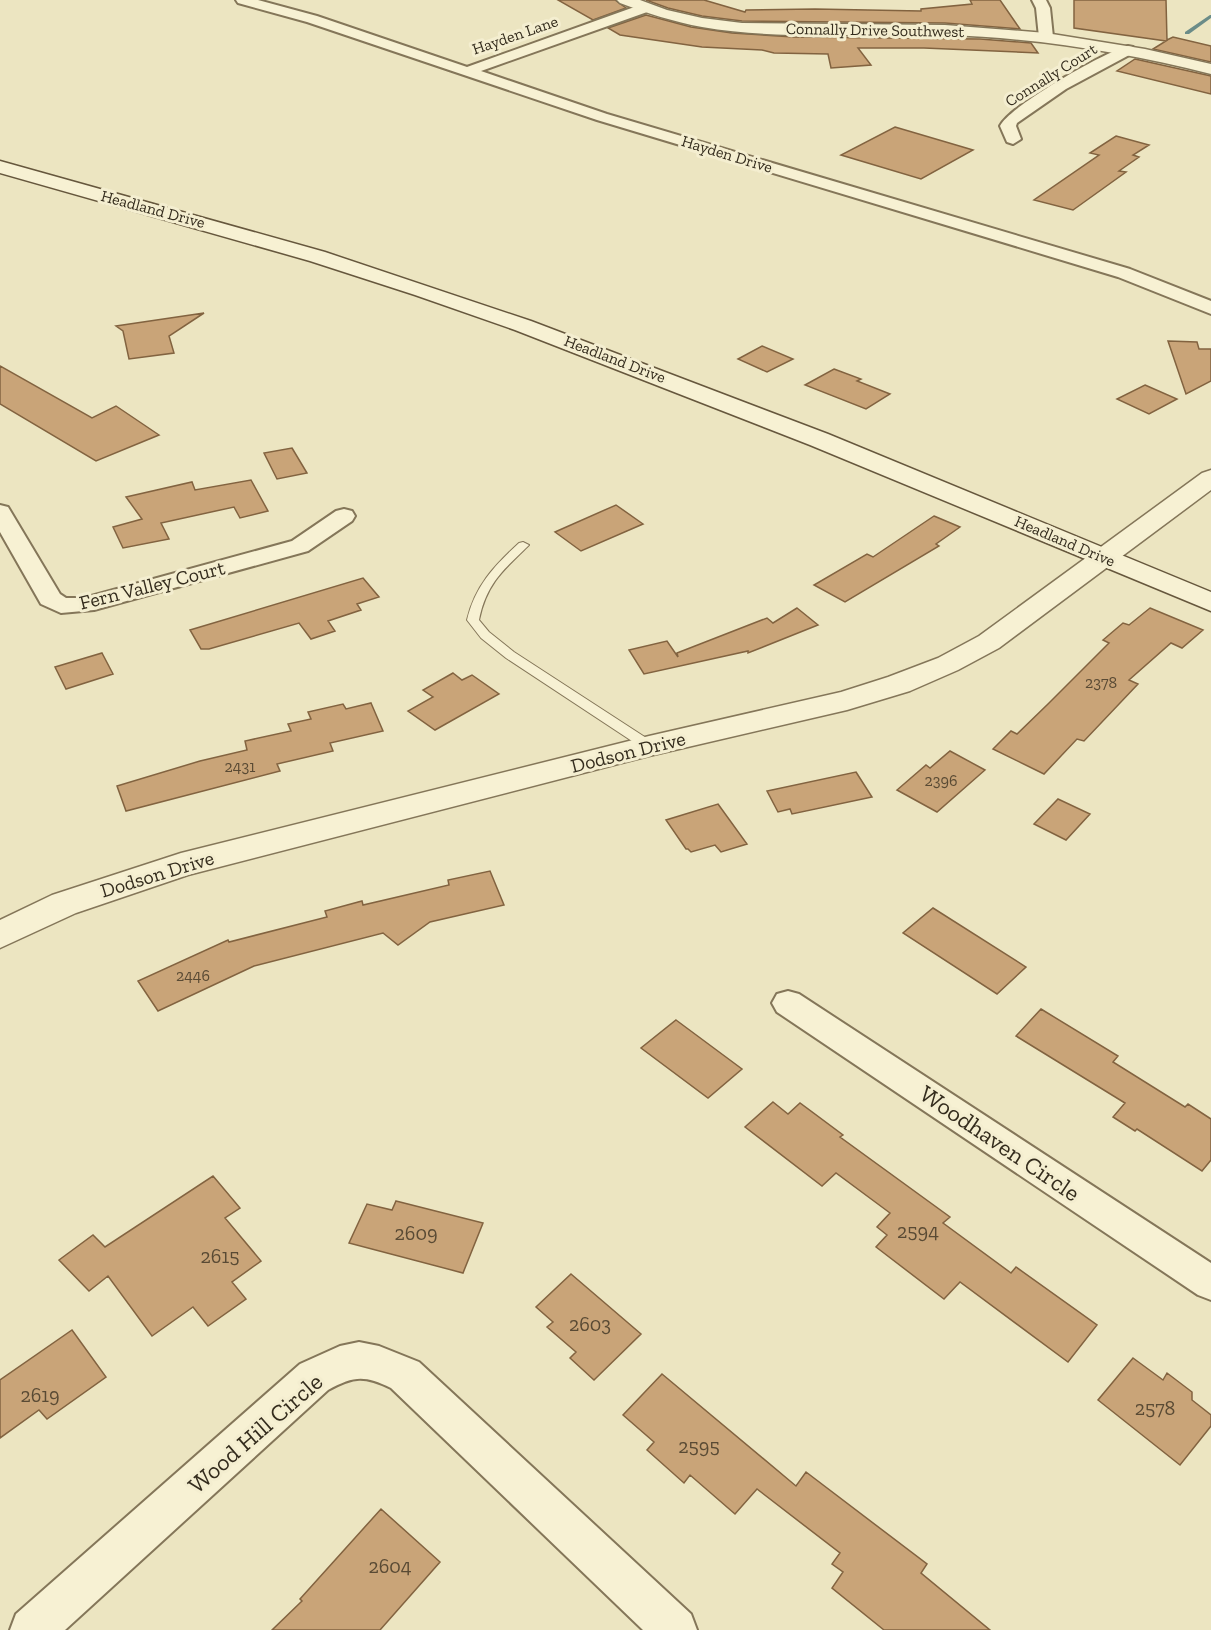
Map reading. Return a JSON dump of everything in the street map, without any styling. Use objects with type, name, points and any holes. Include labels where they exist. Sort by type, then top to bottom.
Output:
[{"type":"street","name":"Hayden Drive","points":[[243,0],[312,19],[602,117],[1124,273],[1211,308]]},
{"type":"street","name":"Connally Drive Southwest","points":[[625,0],[645,8],[691,20],[747,27],[944,30],[1046,38],[1128,50],[1211,69]]},
{"type":"street","points":[[1039,0],[1043,8],[1046,38]]},
{"type":"street","name":"Hayden Lane","points":[[466,72],[645,8]]},
{"type":"street","name":"Connally Court","points":[[1013,140],[1008,126],[1011,120],[1061,86],[1128,50]]},
{"type":"street","name":"Headland Drive","points":[[4,170],[250,235],[420,289],[541,332],[708,394],[856,453],[1211,602]]},
{"type":"street","name":"Dodson Drive","points":[[0,935],[64,904],[181,865],[649,746],[847,700],[899,684],[948,664],[989,642],[1211,478]]},
{"type":"street","name":"Fern Valley Court","points":[[0,512],[50,599],[61,606],[85,605],[300,546],[344,516]]},
{"type":"street","name":"Woodhaven Circle","points":[[788,1003],[1211,1283]]},
{"type":"street","name":"Wood Hill Circle","points":[[32,1630],[314,1377],[344,1362],[375,1360],[405,1375],[675,1630]]},
{"type":"lane","points":[[523,545],[496,570],[477,598],[473,620],[485,635],[510,655],[649,746]]},
{"type":"building","points":[[558,0],[615,0],[626,8],[593,20]]},
{"type":"building","points":[[646,0],[704,0],[745,12],[746,10],[815,9],[921,11],[921,9],[972,4],[970,0],[1000,0],[1020,29],[945,23],[742,21],[702,16]]},
{"type":"building","points":[[1074,0],[1166,0],[1167,40],[1173,37],[1211,46],[1211,62],[1153,49],[1166,41],[1074,28]]},
{"type":"building","points":[[646,15],[691,27],[732,33],[794,37],[980,39],[1031,43],[1038,53],[924,48],[858,48],[871,65],[831,68],[828,54],[774,53],[762,50],[702,47],[620,35],[608,28]]},
{"type":"building","points":[[1135,59],[1211,76],[1211,94],[1117,71]]},
{"type":"building","points":[[895,127],[973,150],[921,179],[841,155]]},
{"type":"building","points":[[1116,136],[1149,145],[1133,155],[1139,157],[1119,171],[1126,172],[1073,210],[1034,200],[1099,155],[1090,153]]},
{"type":"building","points":[[204,313],[169,336],[174,353],[129,359],[123,331],[116,326]]},
{"type":"building","points":[[1168,341],[1197,342],[1199,349],[1211,349],[1211,381],[1186,394]]},
{"type":"building","points":[[762,346],[793,359],[767,372],[738,359]]},
{"type":"building","points":[[0,366],[92,418],[116,406],[159,435],[96,461],[0,404]]},
{"type":"building","points":[[834,369],[861,379],[857,381],[890,394],[866,409],[805,385]]},
{"type":"building","points":[[1145,385],[1177,399],[1149,414],[1117,399]]},
{"type":"building","points":[[292,448],[307,473],[277,479],[264,453]]},
{"type":"building","points":[[251,480],[268,511],[240,518],[234,507],[161,523],[169,539],[123,548],[113,527],[142,519],[126,497],[192,482],[195,490]]},
{"type":"building","points":[[616,505],[643,524],[581,551],[555,532]]},
{"type":"building","points":[[934,516],[960,527],[936,544],[939,546],[845,602],[814,585],[867,554],[873,557]]},
{"type":"building","points":[[363,578],[379,597],[357,604],[361,610],[328,621],[335,631],[311,639],[299,623],[209,649],[201,649],[190,630]]},
{"type":"building","points":[[797,608],[818,625],[748,653],[748,651],[644,674],[629,650],[667,641],[678,657],[677,653],[767,618],[773,623]]},
{"type":"building","points":[[1150,608],[1203,630],[1182,648],[1171,643],[1129,680],[1138,684],[1084,741],[1077,739],[1044,774],[993,749],[1011,731],[1017,734],[1048,704],[1109,643],[1103,640],[1123,623],[1129,625]]},
{"type":"building","points":[[102,653],[113,674],[66,689],[55,667]]},
{"type":"building","points":[[453,673],[462,680],[472,675],[499,694],[435,730],[408,711],[433,697],[423,690]]},
{"type":"building","points":[[371,703],[383,731],[330,743],[333,751],[277,764],[280,771],[126,811],[117,786],[200,761],[247,750],[245,741],[291,731],[288,724],[311,719],[308,712],[343,704],[346,709]]},
{"type":"building","points":[[950,751],[985,770],[937,812],[897,790],[926,765],[930,768]]},
{"type":"building","points":[[856,772],[872,797],[792,814],[790,809],[778,812],[767,791]]},
{"type":"building","points":[[1058,799],[1090,814],[1066,840],[1034,824]]},
{"type":"building","points":[[718,804],[747,844],[721,852],[715,845],[691,852],[686,849],[666,820]]},
{"type":"building","points":[[490,871],[504,905],[430,922],[398,945],[383,933],[254,966],[158,1011],[138,981],[228,940],[229,942],[327,917],[325,911],[362,901],[363,905],[449,885],[448,880]]},
{"type":"building","points":[[933,908],[1026,967],[997,994],[903,933]]},
{"type":"building","points":[[1041,1009],[1118,1056],[1113,1062],[1185,1107],[1188,1104],[1211,1119],[1211,1160],[1202,1171],[1137,1129],[1135,1131],[1113,1117],[1125,1103],[1016,1036]]},
{"type":"building","points":[[676,1020],[742,1069],[708,1098],[641,1048]]},
{"type":"building","points":[[773,1102],[788,1114],[800,1103],[843,1135],[840,1137],[950,1217],[943,1223],[1011,1273],[1016,1267],[1097,1325],[1068,1362],[960,1282],[944,1299],[876,1247],[887,1235],[877,1227],[890,1213],[836,1173],[822,1186],[745,1127]]},
{"type":"building","points":[[213,1176],[240,1208],[225,1218],[261,1261],[232,1282],[246,1299],[208,1326],[193,1307],[152,1336],[108,1276],[89,1291],[59,1260],[93,1235],[105,1247]]},
{"type":"building","points":[[396,1201],[483,1223],[463,1273],[349,1243],[367,1204],[392,1210]]},
{"type":"building","points":[[571,1274],[641,1334],[594,1380],[570,1358],[576,1352],[547,1327],[553,1322],[536,1307]]},
{"type":"building","points":[[72,1330],[106,1377],[47,1419],[39,1410],[0,1438],[0,1380]]},
{"type":"building","points":[[1133,1358],[1163,1380],[1167,1373],[1192,1392],[1192,1400],[1211,1415],[1211,1426],[1180,1465],[1098,1400]]},
{"type":"building","points":[[662,1374],[796,1486],[806,1472],[927,1564],[921,1573],[990,1630],[884,1630],[832,1588],[843,1572],[832,1564],[840,1553],[757,1489],[735,1514],[690,1475],[684,1483],[647,1450],[654,1442],[623,1415]]},
{"type":"building","points":[[381,1509],[440,1562],[380,1630],[272,1630],[302,1601],[300,1599]]},
{"type":"waterway","points":[[1187,33],[1211,16]]}]
